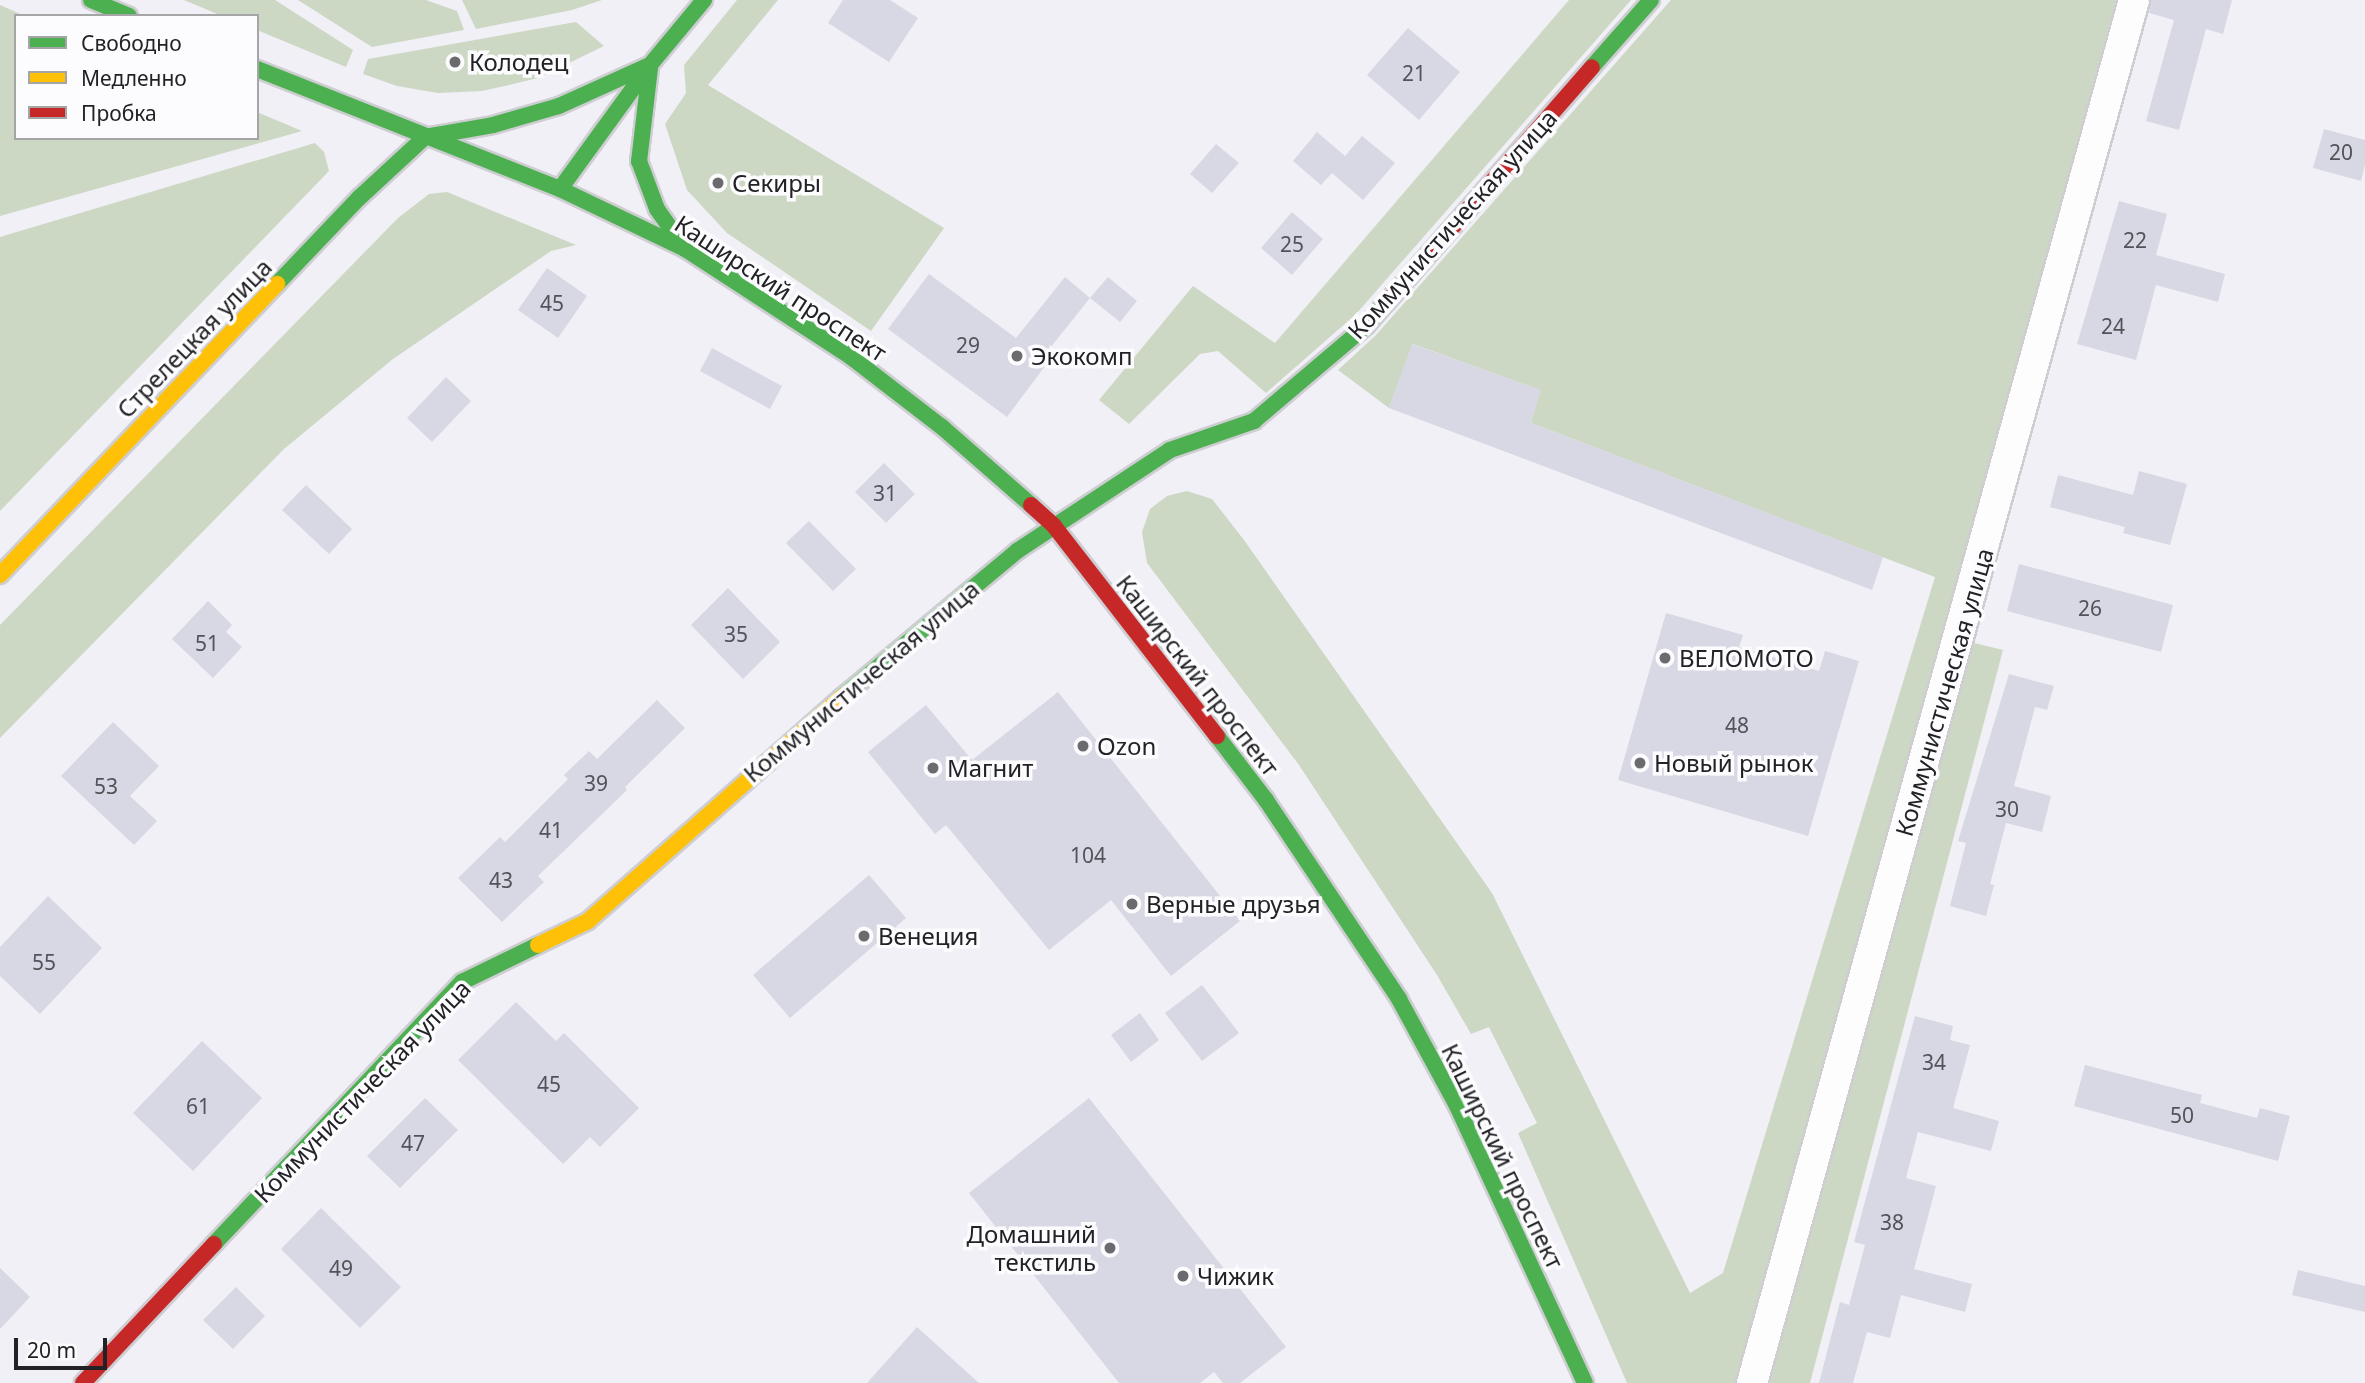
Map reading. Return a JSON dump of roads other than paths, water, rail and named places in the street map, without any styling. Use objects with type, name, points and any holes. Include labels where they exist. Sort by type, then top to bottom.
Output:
[{"type":"main road","points":[[91,0],[124,14]]},
{"type":"main road","points":[[560,189],[650,65],[704,0]]},
{"type":"main road","name":"Коммунистическая улица","points":[[83,1383],[462,982],[588,921],[785,744],[967,590],[1054,526],[1170,450],[1254,421],[1366,326],[1651,0]]},
{"type":"main road","points":[[259,70],[425,137],[493,125],[559,106],[650,65]]},
{"type":"main road","points":[[650,65],[639,161],[657,209],[685,249]]},
{"type":"main road","name":"Каширский проспект","points":[[425,137],[560,189],[685,249],[851,357],[942,427],[1054,526],[1266,800],[1399,999],[1457,1106],[1585,1383]]},
{"type":"main road","name":"Стрелецкая улица","points":[[0,575],[359,198],[425,137]]},
{"type":"street","name":"Коммунистическая улица","points":[[1752,1383],[2134,0]]},
{"type":"place","name":"Колодец","points":[[455,62]]},
{"type":"place","name":"Секиры","points":[[718,183]]},
{"type":"place","name":"Экокомп","points":[[1017,356]]},
{"type":"place","name":"ВЕЛОМОТО","points":[[1665,658]]},
{"type":"place","name":"Ozon","points":[[1083,746]]},
{"type":"place","name":"Новый рынок","points":[[1640,763]]},
{"type":"place","name":"Магнит","points":[[933,768]]},
{"type":"place","name":"Верные друзья","points":[[1132,904]]},
{"type":"place","name":"Венеция","points":[[864,936]]},
{"type":"place","name":"Домашний текстиль","points":[[1110,1248]]},
{"type":"place","name":"Чижик","points":[[1183,1276]]}]
